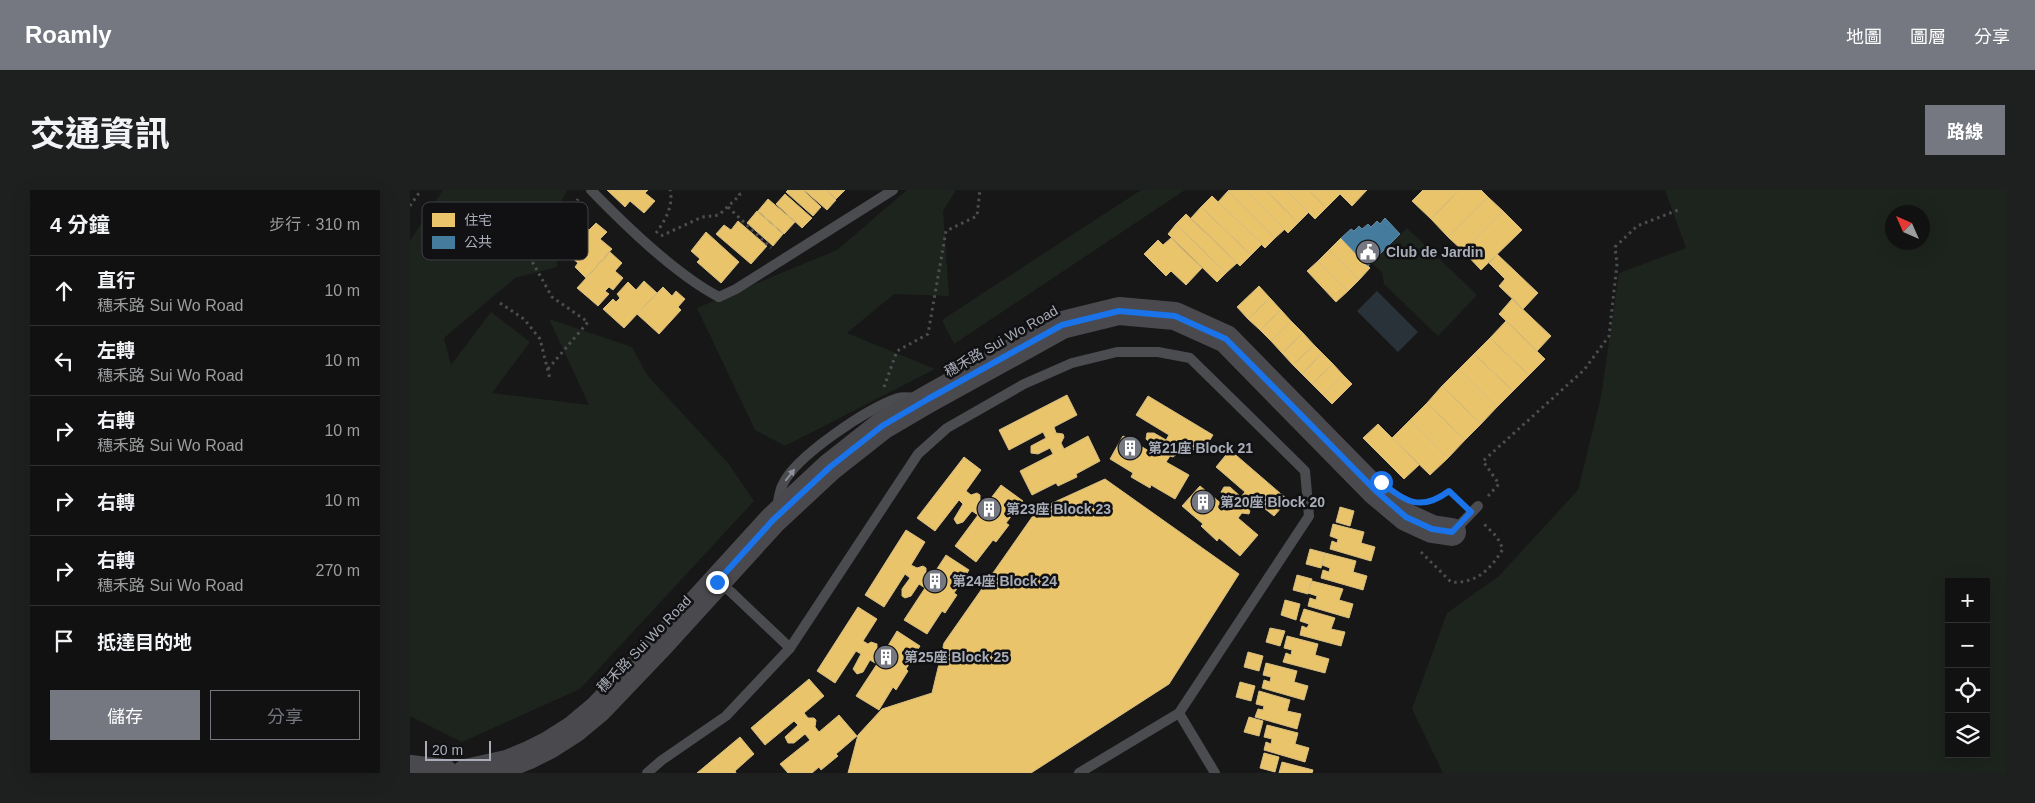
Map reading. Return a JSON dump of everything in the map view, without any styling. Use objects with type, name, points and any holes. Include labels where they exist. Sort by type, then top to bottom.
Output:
[{"type":"street","name":"穗禾路 Sui Wo Road","points":[[466,773],[491,768],[529,755],[550,745],[574,729],[598,709],[649,657],[773,520],[830,467],[882,426],[1062,325],[1119,311],[1175,316],[1226,339],[1376,491],[1406,517],[1432,529],[1452,532]]},
{"type":"street","points":[[410,769],[444,773]]},
{"type":"lane","points":[[591,190],[648,244],[702,288],[719,297],[736,289],[893,190]]},
{"type":"lane","points":[[647,773],[662,760],[726,716],[790,648],[918,454],[947,428],[1024,384],[1072,363],[1117,352],[1158,352],[1190,358],[1306,471],[1309,516],[1178,712],[1079,773]]},
{"type":"lane","points":[[1452,532],[1474,509]]},
{"type":"lane","points":[[717,582],[731,592],[790,648]]},
{"type":"lane","points":[[1178,712],[1215,773]]},
{"type":"path","points":[[410,206],[422,190]]},
{"type":"path","points":[[648,244],[664,223],[672,198],[670,190]]},
{"type":"path","points":[[648,244],[702,217],[719,215],[740,195],[736,190]]},
{"type":"path","points":[[882,393],[897,350],[928,334],[946,231],[977,216],[980,190]]},
{"type":"path","points":[[576,202],[579,198]]},
{"type":"path","points":[[728,207],[776,252]]},
{"type":"path","points":[[1474,509],[1499,484],[1483,461],[1584,370],[1609,336],[1617,264],[1615,247],[1637,226],[1678,210]]},
{"type":"path","points":[[536,260],[534,263],[552,297],[588,322],[548,369]]},
{"type":"path","points":[[500,303],[524,319],[540,339],[550,379]]},
{"type":"path","points":[[1419,550],[1450,582],[1465,583],[1482,574],[1496,561],[1502,549],[1497,537],[1474,509],[1449,491],[1436,500],[1427,501]]},
{"type":"shaded area","points":[[443,190],[567,190],[561,202],[435,202]]},
{"type":"shaded area","points":[[907,190],[956,190],[943,211],[949,296],[894,294],[847,333],[935,369],[785,446],[755,430],[697,308],[837,250]]},
{"type":"shaded area","points":[[1141,190],[1185,190],[954,344],[942,320]]},
{"type":"shaded area","points":[[1665,190],[2005,190],[2005,773],[1443,773],[1412,709],[1447,613],[1499,576],[1578,490],[1601,397],[1619,273],[1686,248]]},
{"type":"shaded area","points":[[422,222],[422,260],[557,260],[557,267],[515,278],[444,338],[451,365],[491,312],[530,342],[492,393],[589,405],[549,319],[632,347],[647,375],[728,463],[754,501],[580,689],[462,742],[410,716],[410,241]]},
{"type":"shaded area","points":[[1407,228],[1477,295],[1438,336],[1384,284],[1382,272],[1372,263]]},
{"type":"shaded area","points":[[1377,291],[1418,332],[1398,352],[1357,311]]},
{"type":"building: 住宅","points":[[607,190],[648,190],[645,193],[655,201],[644,213],[630,201],[625,207]]},
{"type":"building: 住宅","points":[[788,190],[803,190],[821,207],[813,216],[786,192]]},
{"type":"building: 住宅","points":[[804,190],[826,190],[836,200],[827,210]]},
{"type":"building: 住宅","points":[[826,190],[845,190],[836,199]]},
{"type":"building: 住宅","points":[[1229,190],[1245,190],[1285,229],[1275,238]]},
{"type":"building: 住宅","points":[[1245,190],[1266,190],[1298,223],[1288,233]]},
{"type":"building: 住宅","points":[[1266,190],[1286,190],[1309,212],[1298,223]]},
{"type":"building: 住宅","points":[[1286,190],[1309,190],[1326,208],[1315,219]]},
{"type":"building: 住宅","points":[[1309,190],[1336,190],[1340,194],[1326,208]]},
{"type":"building: 住宅","points":[[1336,190],[1367,190],[1352,206]]},
{"type":"building: 住宅","points":[[1423,190],[1459,190],[1431,219],[1412,201]]},
{"type":"building: 住宅","points":[[1459,190],[1481,190],[1488,197],[1448,237],[1431,219]]},
{"type":"building: 住宅","points":[[1228,191],[1275,238],[1265,248],[1218,202]]},
{"type":"building: 住宅","points":[[785,194],[812,218],[802,228],[776,204]]},
{"type":"building: 住宅","points":[[1212,196],[1262,244],[1251,255],[1201,207]]},
{"type":"building: 住宅","points":[[1488,197],[1503,211],[1463,251],[1448,237]]},
{"type":"building: 住宅","points":[[768,199],[795,222],[784,234],[758,211]]},
{"type":"building: 住宅","points":[[1201,207],[1251,255],[1240,266],[1191,218]]},
{"type":"building: 住宅","points":[[757,211],[783,234],[773,246],[747,223]]},
{"type":"building: 住宅","points":[[1503,211],[1522,230],[1481,270],[1463,251]]},
{"type":"building: 住宅","points":[[1186,214],[1237,263],[1226,273],[1176,224]]},
{"type":"building: 住宅","points":[[738,221],[767,246],[751,264],[716,234],[724,225],[731,230]]},
{"type":"building: 住宅","points":[[596,223],[607,232],[600,239],[612,249],[586,278],[575,267],[578,263],[574,260],[588,260],[589,230]]},
{"type":"building: 住宅","points":[[1176,224],[1226,273],[1217,282],[1168,234]]},
{"type":"building: 住宅","points":[[706,232],[739,262],[721,283],[697,262],[700,259],[691,251]]},
{"type":"building: 住宅","points":[[1171,238],[1202,268],[1186,285],[1171,271],[1166,276],[1144,254],[1158,240],[1163,245]]},
{"type":"building: 住宅","points":[[1341,238],[1370,268],[1359,280],[1329,250]]},
{"type":"building: 住宅","points":[[1329,250],[1359,280],[1348,291],[1318,261]]},
{"type":"building: 住宅","points":[[610,252],[622,263],[615,271],[623,278],[613,290],[609,287],[605,291],[609,294],[598,306],[577,288]]},
{"type":"building: 住宅","points":[[1497,254],[1538,293],[1523,309],[1499,286],[1505,279],[1489,263]]},
{"type":"building: 住宅","points":[[1318,261],[1348,291],[1336,302],[1307,271]]},
{"type":"building: 住宅","points":[[644,281],[657,293],[624,328],[603,309],[613,299],[616,302],[620,298],[617,294],[628,282],[636,290]]},
{"type":"building: 住宅","points":[[1259,286],[1270,298],[1248,319],[1237,307]]},
{"type":"building: 住宅","points":[[663,287],[672,296],[676,291],[685,299],[678,307],[681,310],[659,334],[637,314]]},
{"type":"building: 住宅","points":[[1270,298],[1281,310],[1260,330],[1248,319]]},
{"type":"building: 住宅","points":[[1512,299],[1551,336],[1537,351],[1499,314]]},
{"type":"building: 住宅","points":[[1281,310],[1291,321],[1271,341],[1260,330]]},
{"type":"building: 住宅","points":[[1291,321],[1303,333],[1282,353],[1271,341]]},
{"type":"building: 住宅","points":[[1506,321],[1545,359],[1529,375],[1490,338]]},
{"type":"building: 住宅","points":[[1303,333],[1314,345],[1293,365],[1282,353]]},
{"type":"building: 住宅","points":[[1490,338],[1529,375],[1513,391],[1474,354]]},
{"type":"building: 住宅","points":[[1314,345],[1322,353],[1302,374],[1293,365]]},
{"type":"building: 住宅","points":[[1322,353],[1333,364],[1312,384],[1302,374]]},
{"type":"building: 住宅","points":[[1474,354],[1513,391],[1497,407],[1459,369]]},
{"type":"building: 住宅","points":[[1333,364],[1343,375],[1323,395],[1312,384]]},
{"type":"building: 住宅","points":[[1459,369],[1497,407],[1481,424],[1442,386]]},
{"type":"building: 住宅","points":[[1343,375],[1352,384],[1332,404],[1323,395]]},
{"type":"building: 住宅","points":[[1442,386],[1481,424],[1465,440],[1427,403]]},
{"type":"building: 住宅","points":[[1067,395],[1077,415],[1054,427],[1056,433],[1063,434],[1064,437],[1061,443],[1064,449],[1088,436],[1100,461],[1076,474],[1077,477],[1058,486],[1056,483],[1032,495],[1020,471],[1053,454],[1050,448],[1038,454],[1031,453],[1031,446],[1046,438],[1043,432],[1009,450],[999,430]]},
{"type":"building: 住宅","name":"第21座 Block 21","points":[[1148,396],[1213,435],[1201,454],[1179,441],[1176,446],[1178,453],[1173,457],[1170,456],[1166,462],[1189,475],[1175,499],[1151,485],[1150,488],[1131,477],[1133,473],[1110,459],[1123,436],[1156,455],[1160,450],[1146,439],[1147,433],[1154,433],[1166,440],[1169,435],[1136,415]]},
{"type":"building: 住宅","points":[[1427,403],[1465,440],[1448,458],[1410,420]]},
{"type":"building: 住宅","points":[[1410,420],[1448,458],[1430,475],[1392,438]]},
{"type":"building: 住宅","points":[[1378,424],[1419,465],[1404,479],[1363,438]]},
{"type":"building: 住宅","name":"第20座 Block 20","points":[[1230,450],[1288,500],[1274,516],[1254,500],[1250,504],[1249,514],[1242,513],[1238,518],[1258,535],[1240,556],[1219,538],[1217,541],[1201,526],[1203,524],[1182,506],[1200,486],[1229,510],[1234,505],[1221,492],[1224,487],[1230,487],[1241,497],[1245,492],[1216,467]]},
{"type":"building: 住宅","name":"第23座 Block 23","points":[[964,457],[981,470],[966,491],[971,495],[977,493],[980,495],[980,502],[985,506],[1001,485],[1023,501],[1006,523],[1009,525],[996,542],[993,540],[976,562],[955,546],[978,515],[972,511],[963,522],[957,524],[954,519],[963,504],[959,500],[935,531],[917,518]]},
{"type":"building: 住宅","points":[[1105,479],[1239,574],[1169,684],[1031,773],[848,773],[858,735],[882,709],[932,693],[944,643],[1037,510]]},
{"type":"building: 住宅","points":[[1340,507],[1354,511],[1350,526],[1336,522]]},
{"type":"building: 住宅","points":[[1333,524],[1364,532],[1361,543],[1375,547],[1371,561],[1330,549],[1332,541],[1337,543],[1338,539],[1330,536]]},
{"type":"building: 住宅","name":"第24座 Block 24","points":[[906,530],[925,542],[911,565],[917,568],[923,566],[926,568],[926,574],[931,578],[946,555],[969,570],[954,593],[957,595],[945,613],[942,611],[927,634],[904,620],[925,588],[919,584],[911,596],[905,598],[902,596],[902,589],[910,578],[905,574],[884,607],[865,595]]},
{"type":"building: 住宅","points":[[1310,549],[1325,553],[1321,568],[1306,564]]},
{"type":"building: 住宅","points":[[1325,553],[1356,561],[1353,572],[1367,576],[1363,590],[1321,578],[1323,570],[1329,572],[1330,568],[1322,565]]},
{"type":"building: 住宅","points":[[1297,575],[1312,579],[1308,594],[1293,590]]},
{"type":"building: 住宅","points":[[1312,581],[1343,589],[1339,600],[1353,604],[1349,618],[1308,606],[1310,598],[1316,600],[1317,596],[1308,593]]},
{"type":"building: 住宅","points":[[1285,600],[1300,604],[1296,620],[1281,615]]},
{"type":"building: 住宅","name":"第25座 Block 25","points":[[858,607],[877,619],[863,641],[868,644],[871,642],[877,644],[877,650],[883,654],[897,631],[920,646],[896,690],[893,687],[879,710],[856,696],[877,664],[870,660],[863,672],[857,674],[853,669],[861,654],[856,651],[835,683],[817,671]]},
{"type":"building: 住宅","points":[[1304,609],[1335,618],[1331,629],[1345,632],[1341,646],[1300,635],[1302,626],[1307,628],[1309,624],[1300,621]]},
{"type":"building: 住宅","points":[[1270,628],[1285,631],[1280,646],[1266,642]]},
{"type":"building: 住宅","points":[[1287,636],[1318,644],[1315,655],[1329,659],[1325,673],[1283,662],[1286,653],[1291,655],[1292,650],[1284,648]]},
{"type":"building: 住宅","points":[[1248,652],[1263,656],[1259,671],[1244,667]]},
{"type":"building: 住宅","points":[[1266,663],[1297,671],[1294,682],[1308,686],[1304,700],[1262,688],[1264,680],[1270,682],[1271,677],[1263,675]]},
{"type":"building: 住宅","points":[[809,679],[824,696],[804,713],[808,718],[816,720],[815,727],[819,732],[839,715],[857,736],[821,770],[819,767],[812,773],[788,773],[780,764],[810,740],[805,734],[794,743],[788,743],[785,737],[798,725],[794,721],[765,745],[751,728]]},
{"type":"building: 住宅","points":[[1240,682],[1255,686],[1251,701],[1236,697]]},
{"type":"building: 住宅","points":[[1259,691],[1290,700],[1287,711],[1301,714],[1297,729],[1255,717],[1258,709],[1263,710],[1264,706],[1256,704]]},
{"type":"building: 住宅","points":[[1249,717],[1263,721],[1259,736],[1244,732]]},
{"type":"building: 住宅","points":[[1267,725],[1298,733],[1295,744],[1309,748],[1305,762],[1264,750],[1266,742],[1271,744],[1272,739],[1264,737]]},
{"type":"building: 住宅","points":[[740,737],[754,754],[735,771],[736,773],[697,773]]},
{"type":"building: 住宅","points":[[1264,753],[1279,757],[1275,772],[1260,768]]},
{"type":"building: 住宅","points":[[1282,762],[1313,770],[1312,773],[1279,773]]},
{"type":"building: 公共","name":"Club de Jardin","points":[[1385,218],[1400,234],[1368,266],[1341,238],[1351,229],[1354,231],[1359,226],[1362,229],[1368,224],[1371,227],[1377,221],[1380,224]]},
{"type":"place","name":"Club de Jardin","points":[[1368,252]]},
{"type":"place","name":"第21座 Block 21","points":[[1130,448]]},
{"type":"place","name":"第20座 Block 20","points":[[1203,502]]},
{"type":"place","name":"第23座 Block 23","points":[[989,509]]},
{"type":"place","name":"第24座 Block 24","points":[[935,581]]},
{"type":"place","name":"第25座 Block 25","points":[[886,657]]},
{"type":"route","points":[[717,582],[773,520],[830,467],[882,426],[1062,325],[1119,311],[1175,316],[1226,339],[1376,491],[1406,517],[1432,529],[1452,532],[1471,512],[1449,491],[1436,500],[1417,503],[1400,498],[1381,482]]}]
